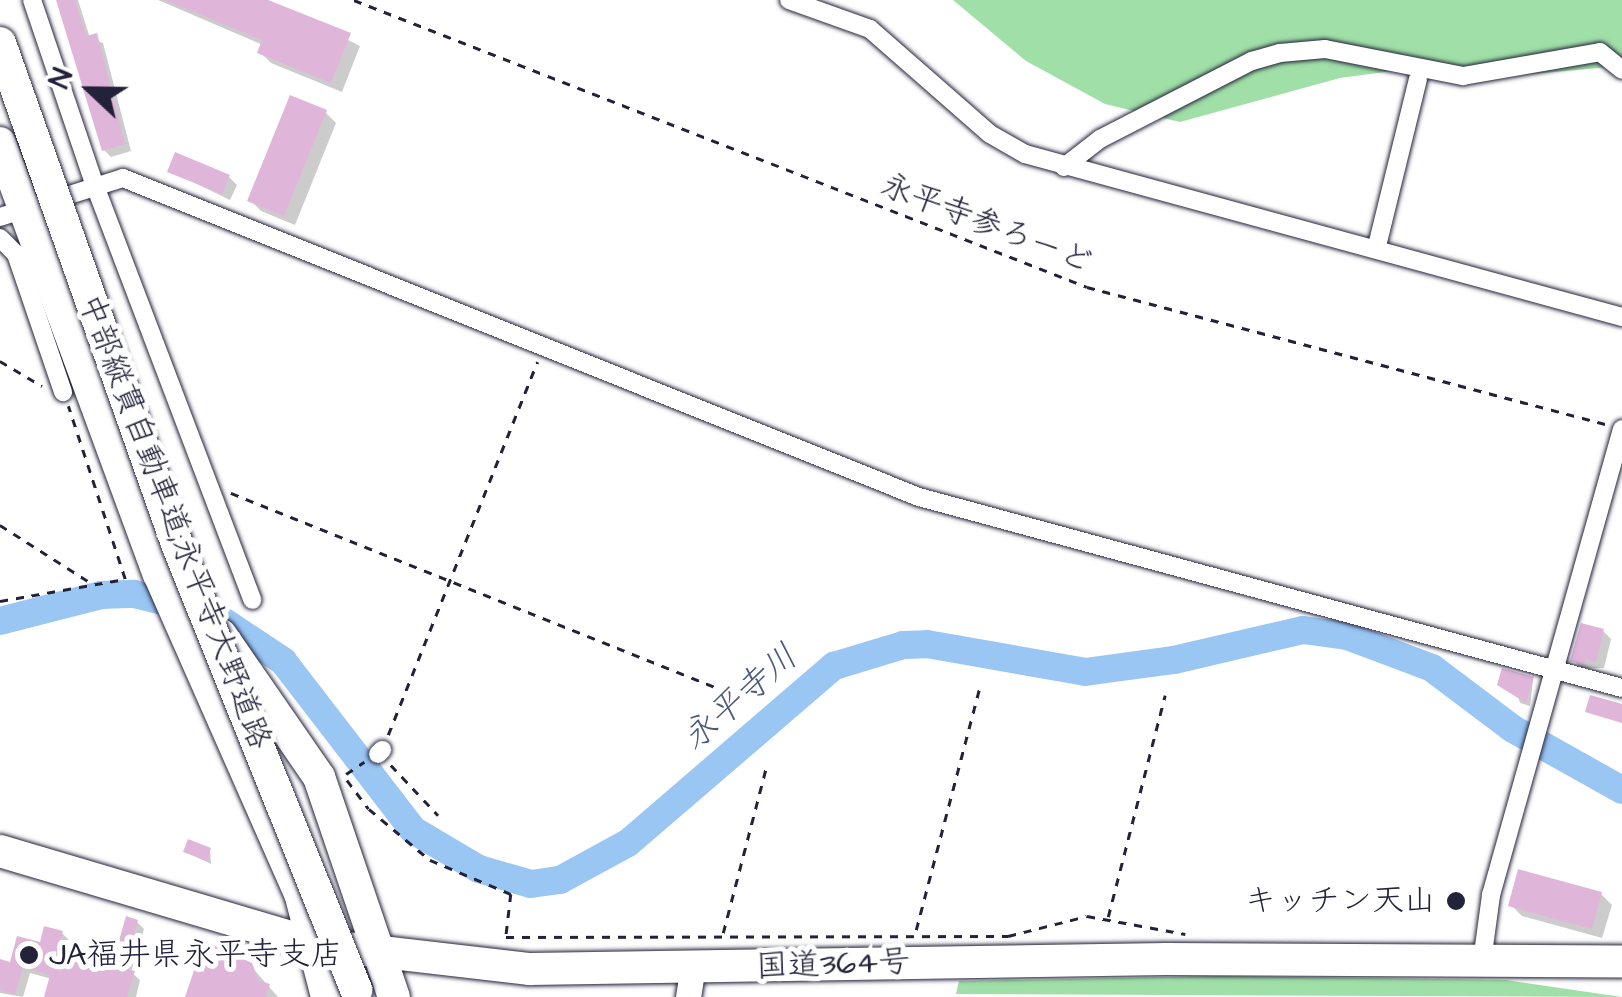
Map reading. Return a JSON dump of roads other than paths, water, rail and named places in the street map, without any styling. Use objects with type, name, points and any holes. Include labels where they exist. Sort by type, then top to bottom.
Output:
[{"type":"highway","name":"中部縦貫自動車道;永平寺大野道路","points":[[0,43],[177,544],[347,994]]},
{"type":"highway","points":[[0,143],[13,212],[172,575],[187,639],[300,893],[313,944],[347,994]]},
{"type":"highway","points":[[172,575],[319,777],[384,957],[394,997]]},
{"type":"highway","name":"国道364号","points":[[0,850],[313,944],[384,957],[690,984],[938,962],[1622,962]]},
{"type":"street","points":[[32,0],[94,183],[252,600]]},
{"type":"street","points":[[789,0],[870,29],[990,134],[1064,168],[1377,246],[1622,317]]},
{"type":"street","points":[[1064,168],[1100,138],[1252,60],[1280,53],[1324,49],[1463,76],[1600,52],[1622,70]]},
{"type":"street","points":[[1377,246],[1418,79]]},
{"type":"street","points":[[13,212],[94,183],[123,178],[920,497],[1622,688]]},
{"type":"street","points":[[0,238],[16,254],[63,392]]},
{"type":"street","points":[[1482,961],[1491,896],[1534,759],[1618,428]]},
{"type":"waterway","name":"永平寺川","points":[[0,621],[101,595],[134,594],[211,613],[283,661],[413,830],[479,869],[531,884],[560,880],[628,843],[834,666],[903,645],[927,644],[1085,672],[1174,660],[1303,630],[1347,636],[1432,668],[1513,729],[1622,790]]},
{"type":"place","name":"キッチン天山","points":[[1456,901]]},
{"type":"place","name":"JA福井県永平寺支店","points":[[29,955]]}]
